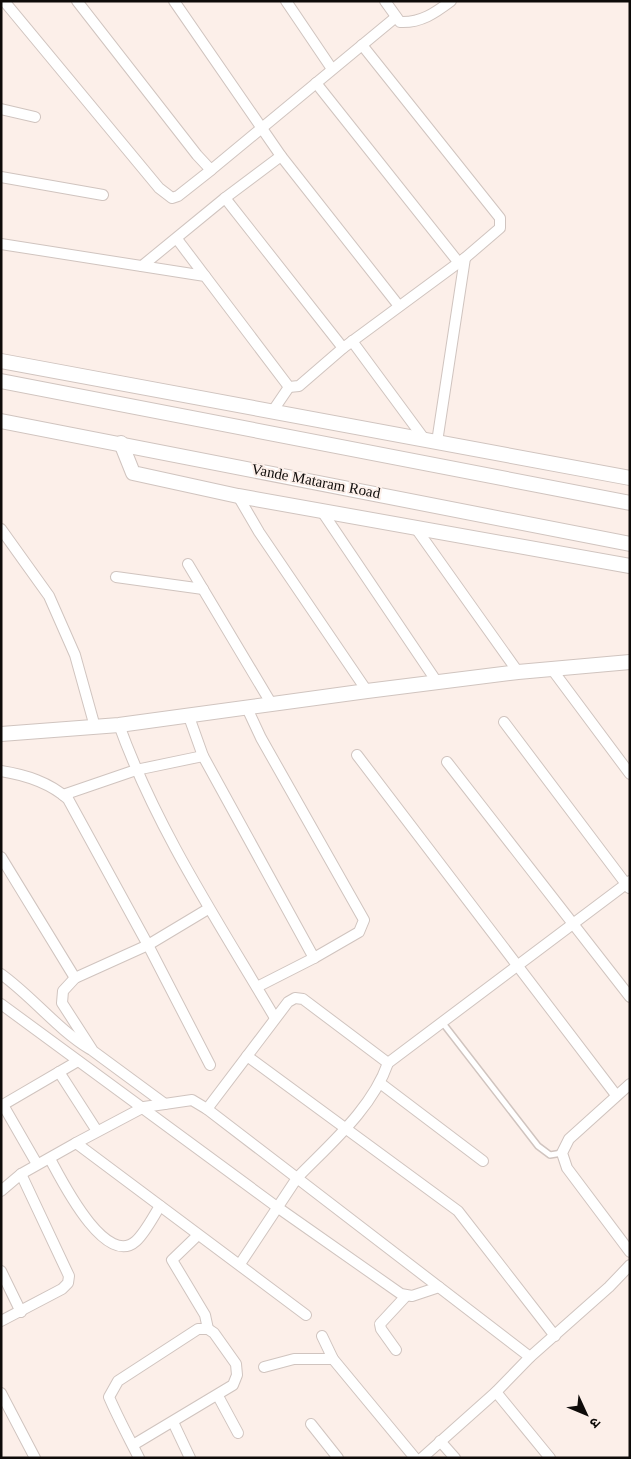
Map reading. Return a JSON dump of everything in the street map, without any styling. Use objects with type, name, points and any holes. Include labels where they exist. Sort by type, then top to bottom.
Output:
[{"type":"street","points":[[4,1],[159,188],[172,198],[178,196],[264,128],[396,17]]},
{"type":"street","points":[[77,1],[197,155],[211,170]]},
{"type":"street","points":[[174,1],[264,128],[281,156],[399,306]]},
{"type":"street","points":[[286,1],[332,69]]},
{"type":"street","points":[[385,1],[400,22],[412,23],[428,17],[451,1]]},
{"type":"street","points":[[289,387],[299,386],[352,341],[462,260],[500,228],[500,218],[362,45]]},
{"type":"street","points":[[316,83],[462,260],[431,441]]},
{"type":"street","points":[[1,109],[34,117]]},
{"type":"street","points":[[142,266],[225,198],[281,156]]},
{"type":"street","points":[[1,177],[103,195]]},
{"type":"street","points":[[225,198],[344,348]]},
{"type":"street","points":[[177,238],[289,387]]},
{"type":"street","points":[[1,244],[205,276]]},
{"type":"street","points":[[352,341],[431,441]]},
{"type":"street","points":[[1,361],[630,478]]},
{"type":"street","points":[[1,381],[630,502]]},
{"type":"street","points":[[272,412],[289,387]]},
{"type":"street","name":"Vande Mataram Road","points":[[1,421],[630,544]]},
{"type":"street","points":[[121,443],[133,473],[238,496],[630,566]]},
{"type":"street","points":[[238,496],[259,532],[367,691]]},
{"type":"street","points":[[321,510],[437,682]]},
{"type":"street","points":[[415,527],[518,672]]},
{"type":"street","points":[[1,529],[49,596],[75,654],[95,727]]},
{"type":"street","points":[[188,564],[271,703]]},
{"type":"street","points":[[116,577],[203,589]]},
{"type":"street","points":[[1,734],[119,725],[246,706],[518,672],[630,662]]},
{"type":"street","points":[[551,668],[630,774]]},
{"type":"street","points":[[246,706],[261,738],[364,920],[359,932],[314,958],[257,987]]},
{"type":"street","points":[[188,714],[203,756],[314,958]]},
{"type":"street","points":[[240,1264],[297,1178],[346,1128],[380,1084],[388,1063],[573,923],[628,885],[504,722]]},
{"type":"street","points":[[119,725],[136,770],[208,909],[275,1018]]},
{"type":"street","points":[[357,755],[616,1095]]},
{"type":"street","points":[[64,795],[136,770],[203,756]]},
{"type":"street","points":[[447,762],[630,996]]},
{"type":"street","points":[[1,771],[32,778],[57,789],[68,799],[148,945],[210,1065]]},
{"type":"street","points":[[1,857],[76,978]]},
{"type":"street","points":[[93,1051],[62,1002],[63,991],[76,978],[148,945],[208,909]]},
{"type":"street","points":[[1,974],[18,986],[78,1042],[165,1104]]},
{"type":"street","points":[[207,1109],[275,1018],[288,1002],[295,998],[303,999],[388,1063]]},
{"type":"street","points":[[1,1004],[144,1107],[277,1207],[406,1296]]},
{"type":"street","points":[[1,1017],[11,1011]]},
{"type":"street","points":[[246,1056],[458,1211],[555,1336]]},
{"type":"street","points":[[37,1164],[2,1105],[78,1061]]},
{"type":"street","points":[[59,1072],[97,1131]]},
{"type":"street","points":[[380,1084],[483,1161]]},
{"type":"street","points":[[630,1084],[569,1139],[562,1153],[567,1168],[630,1252]]},
{"type":"street","points":[[1,1192],[21,1174],[37,1164],[50,1159],[97,1131],[144,1107],[192,1100],[207,1109],[530,1357]]},
{"type":"street","points":[[76,1143],[306,1315]]},
{"type":"street","points":[[50,1159],[84,1218],[100,1234],[117,1245],[125,1246],[136,1242],[160,1206]]},
{"type":"street","points":[[1,1321],[62,1289],[68,1283],[69,1276],[21,1174]]},
{"type":"street","points":[[198,1235],[172,1260],[205,1315],[208,1328]]},
{"type":"street","points":[[422,1458],[496,1392],[530,1357],[630,1265]]},
{"type":"street","points":[[1,1271],[21,1312]]},
{"type":"street","points":[[396,1350],[381,1329],[380,1324],[406,1296],[439,1287]]},
{"type":"street","points":[[133,1445],[218,1396],[233,1385],[237,1375],[236,1364],[214,1332],[208,1328],[198,1329],[118,1380],[111,1391],[109,1397],[139,1458]]},
{"type":"street","points":[[322,1336],[333,1359],[416,1458]]},
{"type":"street","points":[[264,1367],[294,1359],[333,1359]]},
{"type":"street","points":[[496,1392],[550,1458]]},
{"type":"street","points":[[1,1393],[35,1458]]},
{"type":"street","points":[[218,1396],[238,1433]]},
{"type":"street","points":[[173,1422],[190,1458]]},
{"type":"street","points":[[311,1424],[338,1458]]},
{"type":"street","points":[[440,1441],[454,1458]]},
{"type":"lane","points":[[442,1022],[538,1146],[550,1155],[562,1153]]}]
